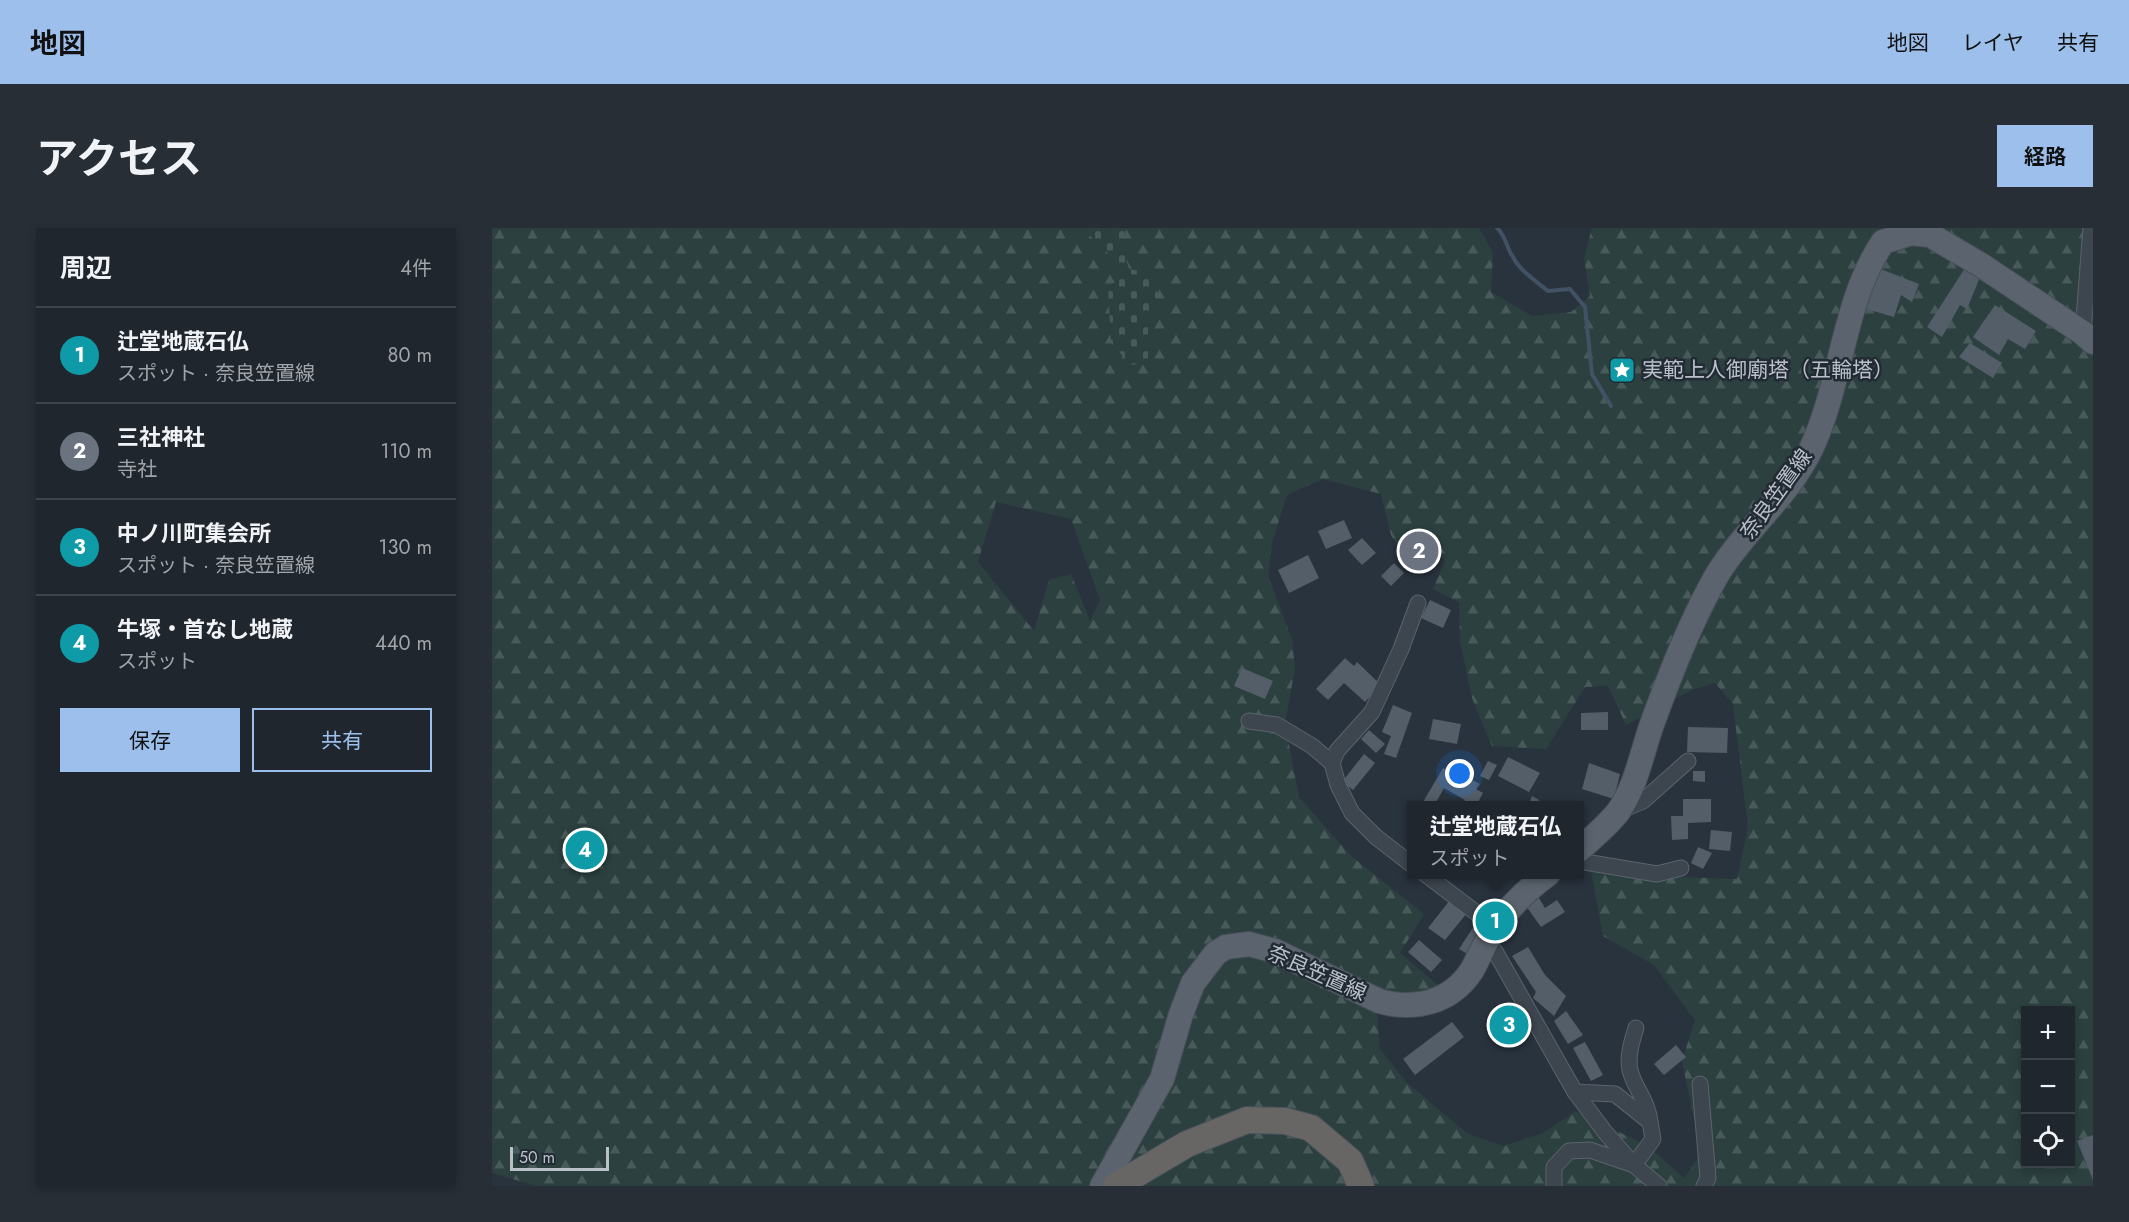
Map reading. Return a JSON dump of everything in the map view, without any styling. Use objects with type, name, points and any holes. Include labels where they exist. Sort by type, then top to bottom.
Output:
[{"type":"highway","points":[[1116,1186],[1187,1144],[1248,1120],[1285,1120],[1311,1128],[1350,1161],[1361,1186]]},
{"type":"main road","name":"奈良笠置線","points":[[1584,845],[1617,812],[1629,791],[1677,654],[1714,581],[1740,542],[1794,476],[1812,447],[1836,377],[1848,327],[1865,275],[1882,242],[1911,233],[1930,235],[1981,265],[2088,337]]},
{"type":"main road","name":"奈良笠置線","points":[[1102,1186],[1162,1079],[1181,1014],[1193,983],[1216,953],[1226,947],[1250,944],[1275,951],[1379,1002],[1414,1007],[1446,995],[1459,986],[1471,972],[1491,934],[1520,899],[1542,879]]},
{"type":"street","points":[[2088,337],[2091,228]]},
{"type":"street","points":[[1332,763],[1337,751],[1372,712],[1401,649],[1418,603]]},
{"type":"street","points":[[1249,721],[1277,725],[1312,746],[1332,763],[1338,785],[1352,813],[1376,837],[1407,861]]},
{"type":"street","points":[[1617,812],[1643,801],[1688,761]]},
{"type":"street","points":[[1584,862],[1657,874],[1681,868]]},
{"type":"street","points":[[1430,879],[1491,934],[1496,953],[1575,1092],[1605,1132],[1634,1165],[1659,1186]]},
{"type":"street","points":[[1634,1165],[1653,1139],[1649,1109],[1630,1070],[1630,1046],[1636,1028]]},
{"type":"street","points":[[1700,1084],[1708,1178],[1704,1186]]},
{"type":"street","points":[[1575,1092],[1615,1094],[1650,1122]]},
{"type":"street","points":[[1554,1186],[1554,1167],[1569,1151],[1590,1150],[1634,1165]]},
{"type":"green space","points":[[492,228],[1479,228],[1493,253],[1491,292],[1532,316],[1571,312],[1590,296],[1584,258],[1592,228],[2093,228],[2093,1186],[536,1186],[492,1173]],"holes":[[[996,502],[1071,519],[1100,600],[1090,621],[1071,574],[1049,580],[1034,631],[978,562]]]},
{"type":"green space","points":[[1082,228],[1126,228],[1123,250],[1129,269],[1145,272],[1158,293],[1148,321],[1148,362],[1131,365],[1111,343],[1108,285],[1117,282],[1115,260]]},
{"type":"building","points":[[1878,268],[1919,284],[1912,302],[1901,295],[1894,317],[1863,308]]},
{"type":"building","points":[[1965,268],[1980,277],[1967,309],[1960,305],[1942,337],[1927,327]]},
{"type":"building","points":[[1995,305],[2036,331],[2025,349],[2008,339],[1999,355],[1973,337]]},
{"type":"building","points":[[1970,343],[2002,363],[1993,378],[1959,357]]},
{"type":"building","points":[[1344,520],[1352,538],[1326,549],[1318,531]]},
{"type":"building","points":[[1362,538],[1376,553],[1362,565],[1348,550]]},
{"type":"building","points":[[1422,541],[1429,550],[1416,561],[1409,552]]},
{"type":"building","points":[[1308,555],[1319,578],[1289,593],[1278,570]]},
{"type":"building","points":[[1394,563],[1404,573],[1391,586],[1381,576]]},
{"type":"building","points":[[1430,600],[1451,610],[1443,628],[1421,618]]},
{"type":"building","points":[[1345,658],[1354,666],[1357,662],[1381,685],[1365,702],[1344,683],[1328,700],[1316,689]]},
{"type":"building","points":[[1242,668],[1273,681],[1265,699],[1234,686]]},
{"type":"building","points":[[1393,705],[1412,713],[1396,758],[1384,754],[1391,736],[1382,732]]},
{"type":"building","points":[[1608,712],[1608,730],[1581,730],[1581,713]]},
{"type":"building","points":[[1433,719],[1461,724],[1457,744],[1429,739]]},
{"type":"building","points":[[1688,727],[1728,728],[1727,753],[1687,752]]},
{"type":"building","points":[[1369,730],[1385,744],[1376,753],[1361,739]]},
{"type":"building","points":[[1364,754],[1375,763],[1353,790],[1342,782]]},
{"type":"building","points":[[1508,757],[1540,773],[1529,792],[1498,776]]},
{"type":"building","points":[[1488,761],[1497,765],[1489,780],[1480,776]]},
{"type":"building","points":[[1589,763],[1620,774],[1614,799],[1582,789]]},
{"type":"building","points":[[1443,768],[1454,774],[1456,771],[1480,784],[1476,789],[1483,793],[1479,801],[1464,801],[1444,788],[1437,801],[1424,801]]},
{"type":"building","points":[[1693,771],[1705,771],[1705,782],[1693,781]]},
{"type":"building","points":[[1532,796],[1539,800],[1538,801],[1530,801]]},
{"type":"building","points":[[1683,799],[1711,799],[1711,822],[1688,823],[1688,839],[1672,840],[1671,816],[1683,816]]},
{"type":"building","points":[[1711,830],[1732,832],[1730,851],[1709,849]]},
{"type":"building","points":[[1698,847],[1712,853],[1703,869],[1691,863]]},
{"type":"building","points":[[1539,898],[1545,908],[1557,900],[1565,912],[1541,927],[1526,906]]},
{"type":"building","points":[[1450,900],[1467,913],[1445,940],[1428,928]]},
{"type":"building","points":[[1474,926],[1483,931],[1469,955],[1459,949]]},
{"type":"building","points":[[1419,940],[1442,960],[1431,972],[1408,952]]},
{"type":"building","points":[[1528,947],[1545,975],[1566,996],[1554,1016],[1533,998],[1536,992],[1512,956]]},
{"type":"building","points":[[1566,1011],[1583,1035],[1568,1044],[1554,1021]]},
{"type":"building","points":[[1509,1013],[1518,1016],[1517,1020],[1526,1023],[1522,1036],[1492,1027],[1496,1014],[1507,1017]]},
{"type":"building","points":[[1452,1022],[1464,1037],[1415,1075],[1403,1059]]},
{"type":"building","points":[[1585,1042],[1603,1075],[1591,1081],[1573,1048]]},
{"type":"building","points":[[1676,1045],[1686,1057],[1664,1075],[1654,1064]]},
{"type":"building","points":[[2093,1135],[2093,1180],[2077,1141]]},
{"type":"waterway","points":[[1497,228],[1516,262],[1529,276],[1548,291],[1570,289],[1585,307],[1592,374],[1611,406]]},
{"type":"place","name":"実範上人御廟塔（五輪塔）","points":[[1622,370]]},
{"type":"place","name":"三社神社","points":[[1419,551]]},
{"type":"place","name":"牛塚・首なし地蔵","points":[[585,850]]},
{"type":"place","name":"辻堂地蔵石仏","points":[[1495,921]]},
{"type":"place","name":"中ノ川町集会所","points":[[1509,1025]]}]
